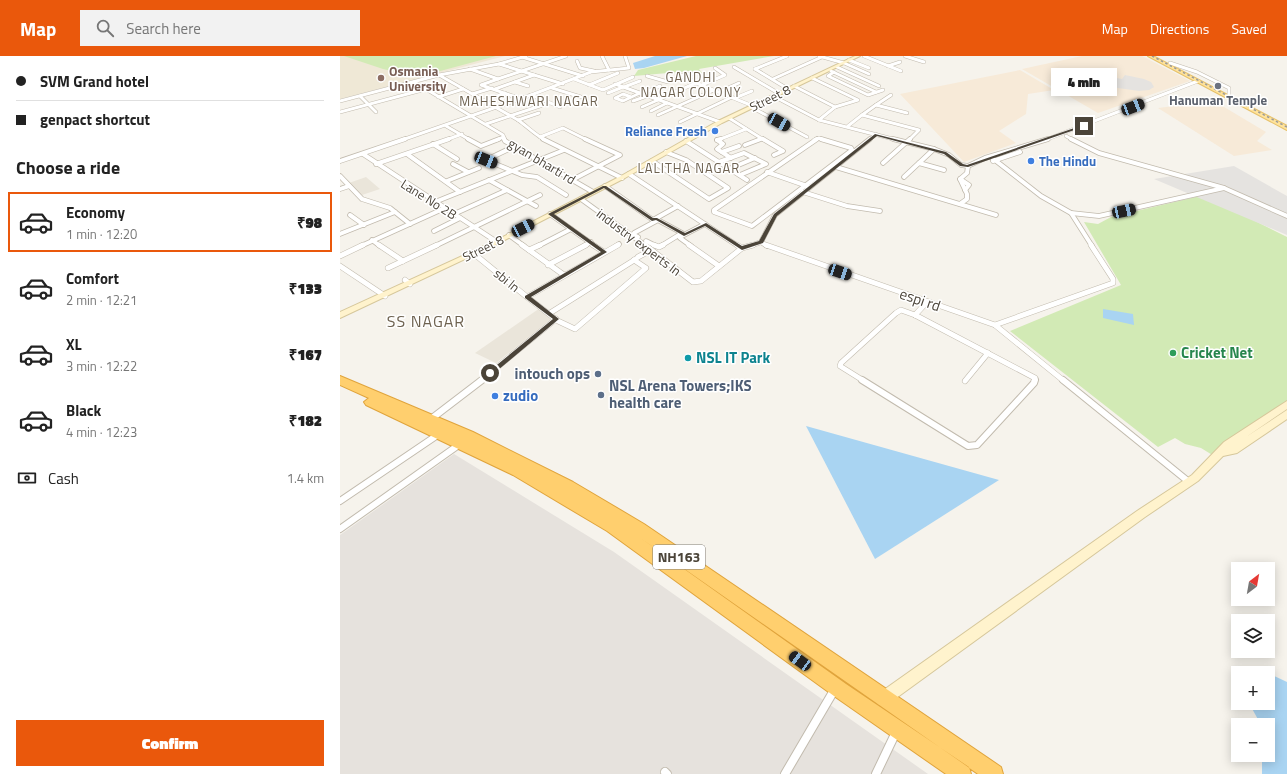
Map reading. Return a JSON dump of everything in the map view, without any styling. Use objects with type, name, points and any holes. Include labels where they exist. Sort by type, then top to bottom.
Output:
[{"type":"highway","name":"NH163","points":[[340,380],[431,419],[522,468],[615,528],[836,687],[878,706],[897,730],[962,774]]},
{"type":"highway","name":"NH163","points":[[340,389],[460,444],[568,486],[639,530],[878,706],[994,774]]},
{"type":"main road","points":[[1150,56],[1287,128]]},
{"type":"main road","points":[[1158,56],[1287,123]]},
{"type":"street","points":[[340,101],[439,75],[499,64],[526,56]]},
{"type":"street","points":[[521,99],[481,84],[563,56]]},
{"type":"street","points":[[602,56],[609,70]]},
{"type":"street","points":[[340,162],[531,96],[582,76],[597,72],[629,68],[625,56]]},
{"type":"street","points":[[788,56],[755,70],[788,89]]},
{"type":"street","points":[[772,79],[820,56],[869,68]]},
{"type":"street","name":"Street 8","points":[[340,316],[497,242],[622,178],[720,122],[794,86],[834,70],[858,56]]},
{"type":"street","points":[[864,56],[901,71]]},
{"type":"street","points":[[905,56],[924,62]]},
{"type":"street","points":[[522,57],[582,76]]},
{"type":"street","points":[[577,61],[580,68],[597,72]]},
{"type":"street","points":[[847,62],[869,74]]},
{"type":"street","points":[[888,66],[900,62]]},
{"type":"street","points":[[499,64],[563,84]]},
{"type":"street","points":[[734,67],[775,95],[819,120],[848,126],[906,143],[934,149],[949,155],[961,165],[968,166],[991,157],[1086,127]]},
{"type":"street","points":[[702,86],[725,75],[715,68]]},
{"type":"street","points":[[468,69],[498,79]]},
{"type":"street","points":[[834,70],[879,86]]},
{"type":"street","points":[[834,70],[828,76],[868,95],[883,90]]},
{"type":"street","points":[[834,70],[876,92]]},
{"type":"street","points":[[589,84],[618,73]]},
{"type":"street","points":[[647,76],[668,82],[684,76],[682,76],[693,74]]},
{"type":"street","points":[[439,75],[518,120],[528,127],[532,133],[622,178]]},
{"type":"street","points":[[472,94],[493,89],[534,75]]},
{"type":"street","points":[[684,76],[702,86],[752,106],[807,137]]},
{"type":"street","points":[[574,79],[603,90],[633,77]]},
{"type":"street","points":[[812,78],[858,100],[835,107],[819,120]]},
{"type":"street","points":[[608,93],[640,81]]},
{"type":"street","name":"gyan bharti rd","points":[[414,82],[471,117],[486,124],[503,136],[505,141],[593,192]]},
{"type":"street","points":[[515,82],[528,86]]},
{"type":"street","points":[[980,161],[996,161],[1066,136],[1200,82]]},
{"type":"street","points":[[642,107],[696,83]]},
{"type":"street","points":[[719,92],[739,83]]},
{"type":"street","points":[[615,84],[720,122]]},
{"type":"street","points":[[631,97],[660,86]]},
{"type":"street","points":[[794,86],[835,107]]},
{"type":"street","points":[[536,87],[545,90]]},
{"type":"street","points":[[552,88],[582,97]]},
{"type":"street","points":[[340,112],[426,89]]},
{"type":"street","points":[[438,97],[462,89]]},
{"type":"street","points":[[658,115],[714,90]]},
{"type":"street","points":[[680,122],[752,90]]},
{"type":"street","points":[[484,101],[505,94]]},
{"type":"street","points":[[848,126],[891,95]]},
{"type":"street","points":[[360,96],[376,112]]},
{"type":"street","points":[[531,96],[560,108]]},
{"type":"street","points":[[633,102],[647,96]]},
{"type":"street","points":[[486,124],[549,103]]},
{"type":"street","points":[[651,111],[667,104]]},
{"type":"street","points":[[876,105],[907,113]]},
{"type":"street","points":[[518,120],[539,112]]},
{"type":"street","points":[[862,115],[919,130],[883,163]]},
{"type":"street","points":[[729,118],[783,151],[774,155]]},
{"type":"street","points":[[446,126],[481,146],[503,136]]},
{"type":"street","points":[[540,137],[563,128],[620,155],[572,180]]},
{"type":"street","points":[[731,158],[716,148],[723,144],[717,140],[746,129]]},
{"type":"street","points":[[376,164],[462,134]]},
{"type":"street","points":[[830,170],[852,149],[819,138],[815,139],[714,210],[714,212],[750,226],[776,211],[830,170],[876,134]]},
{"type":"street","points":[[1066,136],[1100,153],[1151,169],[1202,180],[1224,188],[1287,216]]},
{"type":"street","points":[[745,145],[762,138]]},
{"type":"street","points":[[686,141],[747,180]]},
{"type":"street","points":[[433,144],[457,159]]},
{"type":"street","points":[[515,146],[486,160],[522,175],[537,177],[566,195]]},
{"type":"street","points":[[722,152],[739,146]]},
{"type":"street","points":[[904,177],[934,149]]},
{"type":"street","points":[[434,202],[564,150]]},
{"type":"street","points":[[652,161],[709,199],[728,188],[686,160],[666,152]]},
{"type":"street","points":[[719,162],[744,153],[766,164],[740,175]]},
{"type":"street","name":"Lane No 2B","points":[[363,154],[376,164],[497,242]]},
{"type":"street","points":[[407,154],[460,192]]},
{"type":"street","points":[[991,157],[1041,196],[1071,213],[1099,216],[1224,188]]},
{"type":"street","points":[[729,169],[755,158]]},
{"type":"street","points":[[919,163],[944,170]]},
{"type":"street","points":[[453,164],[468,172]]},
{"type":"street","points":[[960,204],[967,199],[960,179],[967,172],[968,166]]},
{"type":"street","points":[[447,182],[479,168]]},
{"type":"street","points":[[830,170],[996,215]]},
{"type":"street","points":[[768,172],[808,186]]},
{"type":"street","points":[[629,174],[742,248]]},
{"type":"street","points":[[340,176],[362,199],[386,207],[410,224]]},
{"type":"street","points":[[489,180],[536,206]]},
{"type":"street","points":[[340,189],[349,186]]},
{"type":"street","points":[[605,186],[682,235],[719,266],[742,248],[761,242],[776,211]]},
{"type":"street","points":[[790,200],[804,192],[808,186]]},
{"type":"street","points":[[454,214],[507,190]]},
{"type":"street","points":[[804,192],[847,206],[880,211]]},
{"type":"street","points":[[388,268],[540,195]]},
{"type":"street","name":"industry experts ln","points":[[581,199],[629,233],[693,282],[698,282],[719,266]]},
{"type":"street","points":[[629,233],[678,206]]},
{"type":"street","points":[[340,256],[372,240],[445,208]]},
{"type":"street","points":[[340,234],[395,212]]},
{"type":"street","points":[[995,325],[1113,283],[1113,279],[1071,213]]},
{"type":"street","points":[[550,214],[604,252]]},
{"type":"street","points":[[350,215],[364,225]]},
{"type":"street","points":[[434,231],[460,218]]},
{"type":"street","points":[[655,219],[634,234],[658,247],[706,224]]},
{"type":"street","points":[[529,250],[571,228]]},
{"type":"street","points":[[509,235],[548,265],[564,275]]},
{"type":"street","points":[[550,313],[636,258],[653,251],[682,235]]},
{"type":"street","points":[[372,240],[403,261]]},
{"type":"street","points":[[548,265],[591,242]]},
{"type":"street","name":"espi rd","points":[[761,242],[768,246],[995,325],[1189,482]]},
{"type":"street","name":"sbi ln","points":[[473,254],[527,297],[620,244]]},
{"type":"street","points":[[527,297],[571,329],[577,327],[646,268],[636,258]]},
{"type":"street","points":[[340,266],[384,296]]},
{"type":"street","points":[[405,280],[410,284]]},
{"type":"street","points":[[914,315],[927,302]]},
{"type":"street","points":[[901,310],[914,315],[1035,378],[1034,383],[977,445],[968,446],[840,366],[841,363],[896,313],[901,310]]},
{"type":"street","points":[[431,419],[514,355],[556,319]]},
{"type":"street","points":[[965,381],[988,353]]},
{"type":"street","points":[[878,706],[1134,519],[1189,482],[1222,452],[1227,445],[1287,404]]},
{"type":"street","points":[[1222,452],[1234,450],[1287,414]]},
{"type":"street","points":[[340,501],[439,434]]},
{"type":"street","points":[[340,529],[460,444]]},
{"type":"street","points":[[785,774],[836,687]]},
{"type":"street","points":[[876,774],[897,730]]},
{"type":"shaded area","name":"Osmania University","points":[[340,56],[505,56],[340,99]]},
{"type":"shaded area","points":[[1082,56],[1142,56],[1190,81],[1098,113],[1022,69]]},
{"type":"shaded area","points":[[1020,70],[1054,90],[1028,94],[1026,114],[999,131],[1016,143],[964,162],[900,94]]},
{"type":"shaded area","points":[[1125,75],[1144,79],[1151,82],[1154,87],[1149,90],[1139,91],[1111,87],[1112,77],[1122,79]]},
{"type":"shaded area","points":[[1214,101],[1266,132],[1257,141],[1272,150],[1234,156],[1158,108]]},
{"type":"shaded area","points":[[1234,166],[1287,196],[1287,235],[1154,179]]},
{"type":"shaded area","points":[[366,177],[380,189],[362,195],[349,183]]},
{"type":"shaded area","points":[[540,308],[551,319],[496,363],[475,353]]},
{"type":"shaded area","points":[[454,454],[614,552],[928,774],[340,774],[340,535]]},
{"type":"green space","points":[[344,56],[496,56],[418,77],[383,69]]},
{"type":"green space","points":[[696,56],[774,56],[699,69],[702,73],[686,75],[690,71],[634,76],[638,70]]},
{"type":"green space","points":[[1204,195],[1287,237],[1287,403],[1214,456],[1201,448],[1185,444],[1175,438],[1158,447],[1010,331],[1121,285],[1084,222],[1098,224],[1111,217]]},
{"type":"water","points":[[655,56],[687,56],[644,68],[635,69],[633,63]]},
{"type":"water","points":[[1103,309],[1133,314],[1134,325],[1103,318]]},
{"type":"water","points":[[806,426],[999,480],[875,559]]},
{"type":"water","points":[[1275,676],[1287,682],[1287,774],[1262,774],[1262,762],[1275,762],[1275,718],[1257,718],[1253,710],[1275,710]]},
{"type":"railway","points":[[1152,56],[1287,127]]},
{"type":"place","name":"Osmania University","points":[[381,78]]},
{"type":"place","name":"Hanuman Temple","points":[[1218,86]]},
{"type":"place","name":"Reliance Fresh","points":[[715,131]]},
{"type":"place","name":"The Hindu","points":[[1031,161]]},
{"type":"place","name":"Cricket Net","points":[[1173,353]]},
{"type":"place","name":"NSL IT Park","points":[[688,358]]},
{"type":"place","name":"intouch ops","points":[[598,374]]},
{"type":"place","name":"NSL Arena Towers;IKS health care","points":[[601,395]]},
{"type":"place","name":"zudio","points":[[495,396]]},
{"type":"district","name":"GANDHI NAGAR COLONY","points":[[691,84]]},
{"type":"district","name":"MAHESHWARI NAGAR","points":[[529,101]]},
{"type":"district","name":"LALITHA NAGAR","points":[[689,168]]},
{"type":"district","name":"SS NAGAR","points":[[426,321]]},
{"type":"route","points":[[490,373],[514,355],[556,319],[527,297],[604,252],[550,214],[605,186],[653,220],[656,218],[685,235],[706,224],[742,248],[761,242],[775,215],[876,134],[906,143],[934,149],[953,157],[955,161],[961,165],[968,166],[985,158],[1084,126]]}]
